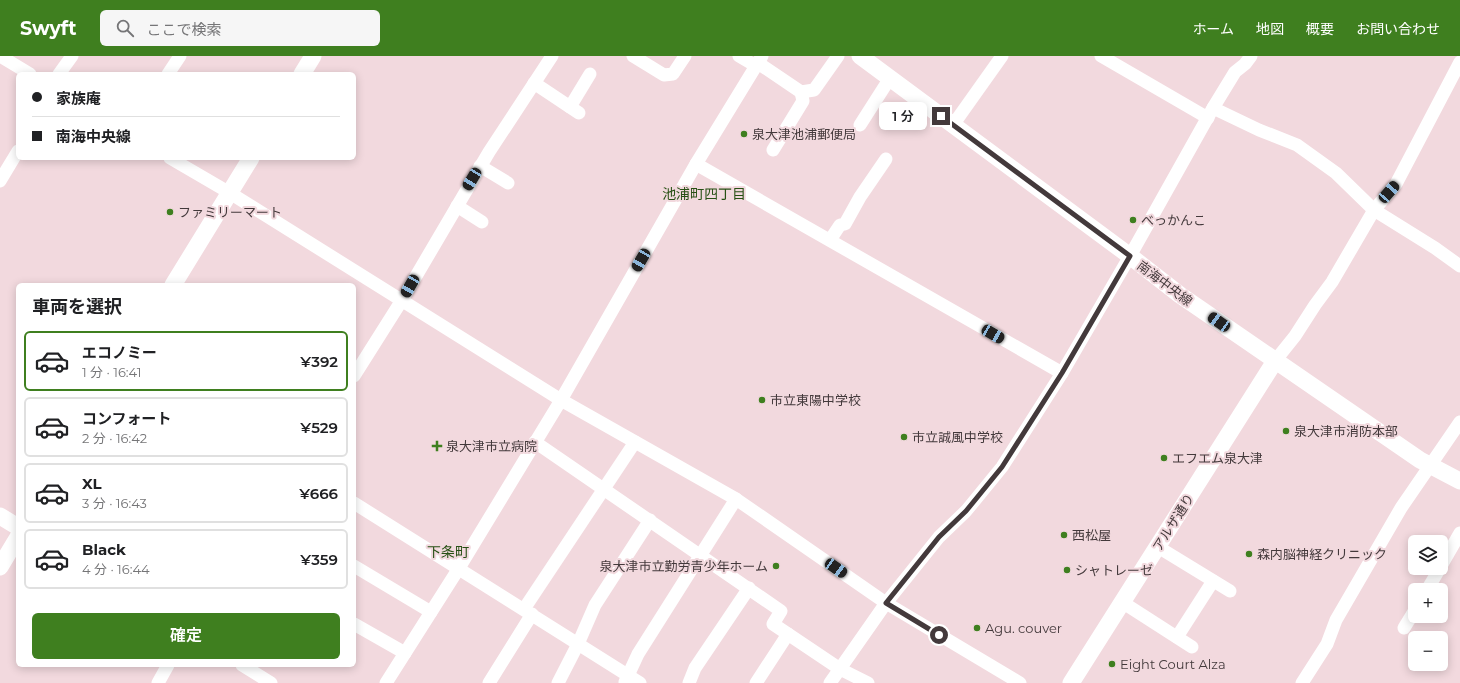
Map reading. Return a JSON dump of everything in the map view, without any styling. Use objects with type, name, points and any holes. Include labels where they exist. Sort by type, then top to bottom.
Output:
[{"type":"street","points":[[0,56],[27,72]]},
{"type":"street","points":[[60,72],[72,56]]},
{"type":"street","points":[[169,72],[180,56]]},
{"type":"street","points":[[303,72],[313,56]]},
{"type":"street","points":[[356,373],[402,300],[480,166],[552,56]]},
{"type":"street","points":[[633,56],[664,75],[673,74],[685,56]]},
{"type":"street","points":[[739,56],[758,62],[801,92],[803,101],[773,150]]},
{"type":"street","points":[[801,92],[814,90],[838,56]]},
{"type":"street","name":"南海中央線","points":[[860,56],[1130,256],[1180,295],[1420,460],[1460,481]]},
{"type":"street","points":[[953,125],[1002,56]]},
{"type":"street","points":[[1101,56],[1210,113],[1297,145],[1336,173],[1374,210],[1435,248],[1460,266]]},
{"type":"street","points":[[830,683],[886,603],[939,537],[966,511],[1002,467],[1062,373],[1130,256],[1210,113],[1236,72],[1251,56]]},
{"type":"street","points":[[386,683],[459,568],[561,400],[696,164],[758,62]]},
{"type":"street","points":[[1275,361],[1295,336],[1314,305],[1332,282],[1374,210],[1396,184],[1460,62]]},
{"type":"street","points":[[534,84],[574,110],[590,74]]},
{"type":"street","points":[[860,125],[890,78]]},
{"type":"street","points":[[0,181],[16,155]]},
{"type":"street","points":[[830,240],[840,225],[845,224],[860,197],[886,159]]},
{"type":"street","points":[[174,160],[230,192],[561,400],[736,499],[886,603],[1020,683]]},
{"type":"street","points":[[174,283],[250,160]]},
{"type":"street","points":[[696,164],[1062,373]]},
{"type":"street","points":[[480,166],[508,183]]},
{"type":"street","points":[[456,206],[482,222]]},
{"type":"street","name":"アルザ通り","points":[[1071,683],[1275,361]]},
{"type":"street","points":[[1302,683],[1327,644],[1336,620],[1397,514],[1460,422]]},
{"type":"street","points":[[535,442],[701,554],[781,611],[773,624],[840,669],[868,683]]},
{"type":"street","points":[[489,683],[528,612],[634,442]]},
{"type":"street","points":[[626,679],[638,654],[736,499]]},
{"type":"street","points":[[356,503],[578,644],[626,679],[640,683]]},
{"type":"street","points":[[0,516],[16,525]]},
{"type":"street","points":[[558,683],[595,606],[650,520]]},
{"type":"street","points":[[1448,552],[1460,533]]},
{"type":"street","points":[[0,567],[16,540]]},
{"type":"street","points":[[1158,546],[1230,591]]},
{"type":"street","points":[[356,567],[431,612]]},
{"type":"street","points":[[1177,637],[1214,581]]},
{"type":"street","points":[[689,683],[695,668],[749,588]]},
{"type":"street","points":[[1122,602],[1192,647]]},
{"type":"street","points":[[1404,628],[1408,620]]},
{"type":"street","points":[[356,625],[405,653]]},
{"type":"street","points":[[756,683],[788,634]]},
{"type":"street","points":[[158,683],[167,667]]},
{"type":"street","points":[[245,667],[271,683]]},
{"type":"place","name":"泉大津池浦郵便局","points":[[744,134]]},
{"type":"place","name":"ファミリーマート","points":[[170,212]]},
{"type":"place","name":"べっかんこ","points":[[1133,220]]},
{"type":"place","name":"市立東陽中学校","points":[[762,400]]},
{"type":"place","name":"泉大津市消防本部","points":[[1286,431]]},
{"type":"place","name":"市立誠風中学校","points":[[904,437]]},
{"type":"place","name":"泉大津市立病院","points":[[437,446]]},
{"type":"place","name":"エフエム泉大津","points":[[1164,458]]},
{"type":"place","name":"西松屋","points":[[1064,535]]},
{"type":"place","name":"森内脳神経クリニック","points":[[1249,554]]},
{"type":"place","name":"泉大津市立勤労青少年ホーム","points":[[776,566]]},
{"type":"place","name":"シャトレーゼ","points":[[1067,570]]},
{"type":"place","name":"Agu. couver","points":[[977,628]]},
{"type":"place","name":"Eight Court Alza","points":[[1112,664]]},
{"type":"district","name":"池浦町四丁目","points":[[704,194]]},
{"type":"district","name":"下条町","points":[[448,552]]},
{"type":"route","points":[[939,635],[886,603],[939,537],[966,511],[1002,467],[1062,373],[1130,256],[941,116]]}]
